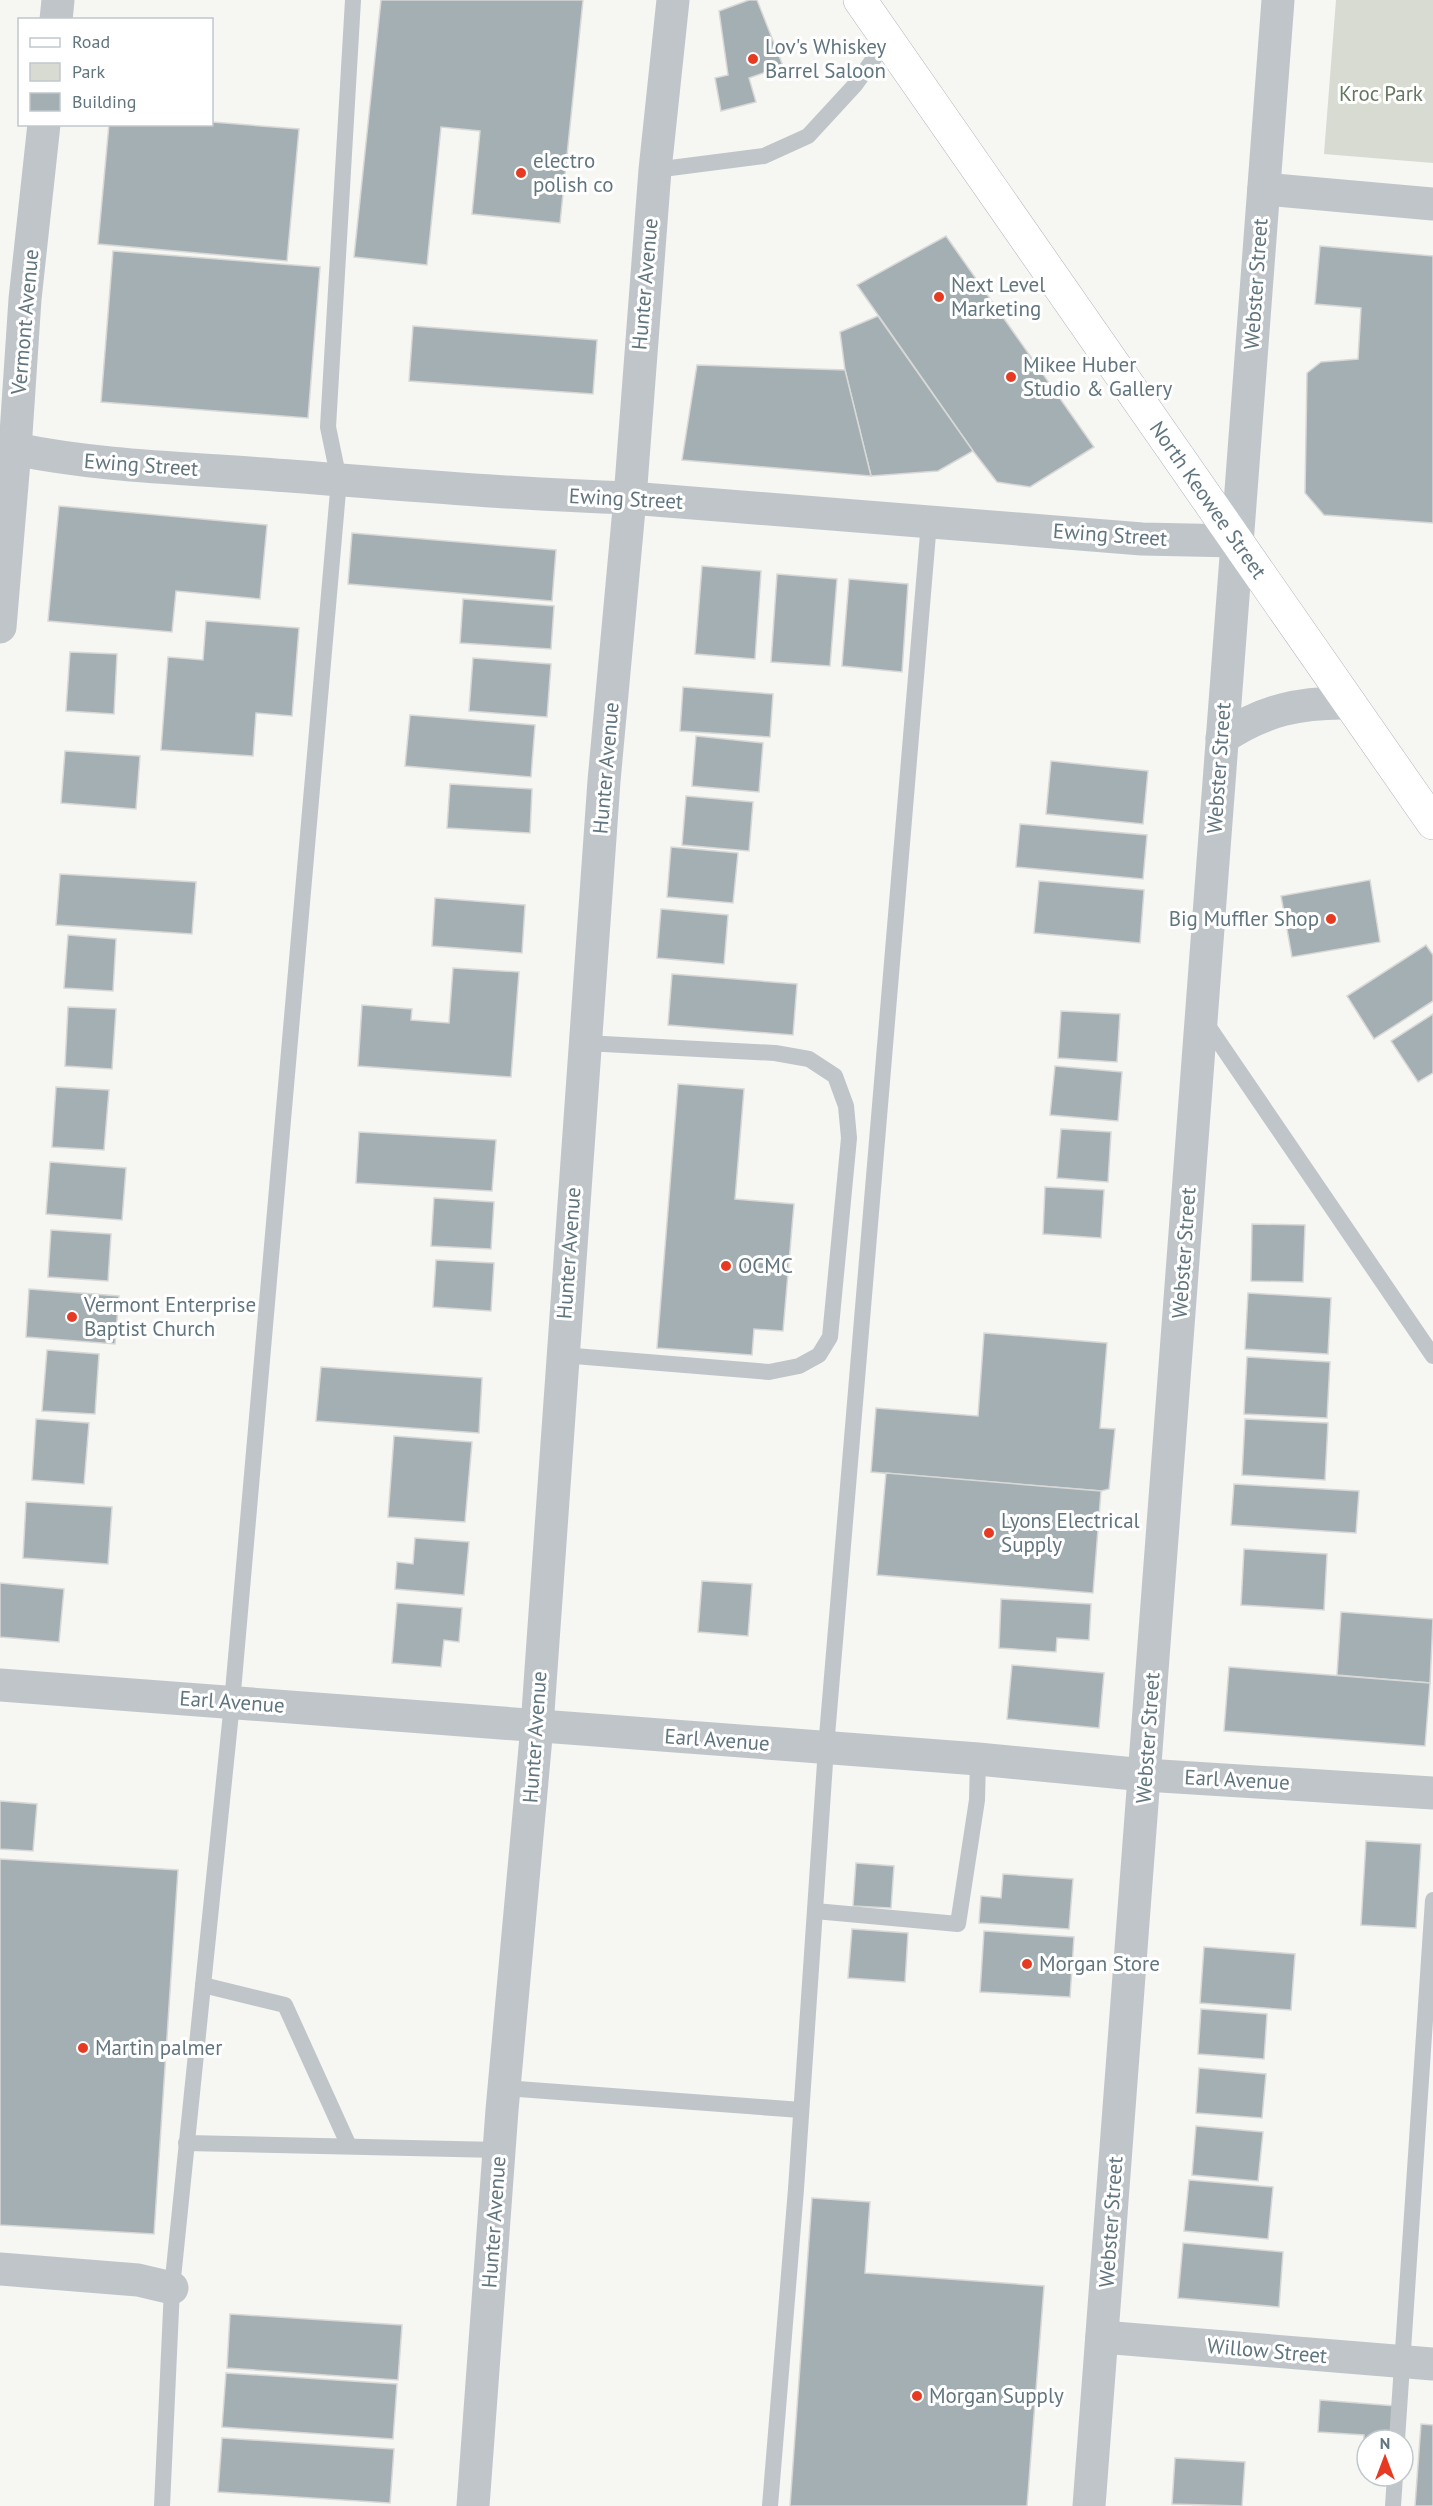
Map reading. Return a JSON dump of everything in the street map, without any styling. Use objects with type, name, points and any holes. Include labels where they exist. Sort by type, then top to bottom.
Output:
[{"type":"main road","name":"North Keowee Street","points":[[860,0],[1433,823]]},
{"type":"street","points":[[56,18],[58,0]]},
{"type":"street","name":"Hunter Avenue","points":[[472,2506],[504,2088],[537,1726],[604,781],[630,498],[655,170],[673,0]]},
{"type":"street","name":"Webster Street","points":[[1089,2506],[1278,0]]},
{"type":"street","name":"Vermont Avenue","points":[[0,627],[25,298],[44,126]]},
{"type":"street","points":[[1264,189],[1433,204]]},
{"type":"street","name":"Ewing Street","points":[[15,449],[61,459],[339,480],[544,495],[630,498],[1142,539],[1236,541]]},
{"type":"street","points":[[1222,738],[1238,727],[1283,708],[1317,703],[1350,703]]},
{"type":"street","name":"Earl Avenue","points":[[0,1685],[978,1759],[1145,1775],[1433,1793]]},
{"type":"street","points":[[0,2269],[138,2280],[172,2288]]},
{"type":"street","name":"Willow Street","points":[[1102,2337],[1418,2363]]},
{"type":"lane","points":[[162,2506],[172,2288],[232,1702],[339,480],[328,428],[353,0]]},
{"type":"lane","points":[[655,170],[765,156],[808,136],[855,85],[887,40]]},
{"type":"lane","points":[[770,2506],[826,1748],[929,522]]},
{"type":"lane","points":[[1201,1016],[1433,1356]]},
{"type":"lane","points":[[562,1355],[769,1372],[799,1366],[819,1355],[830,1337],[849,1138],[846,1106],[835,1076],[809,1059],[775,1053],[585,1042]]},
{"type":"lane","points":[[814,1911],[958,1924],[977,1800],[978,1759]]},
{"type":"lane","points":[[1400,2428],[1418,2363],[1433,1900]]},
{"type":"lane","points":[[203,1985],[285,2005],[349,2146]]},
{"type":"lane","points":[[504,2088],[801,2110]]},
{"type":"lane","points":[[186,2143],[499,2150]]},
{"type":"lane","points":[[1393,2506],[1394,2488]]},
{"type":"green space","name":"Kroc Park","points":[[1336,0],[1433,0],[1433,163],[1324,154]]},
{"type":"building","name":"electro polish co","points":[[381,0],[583,0],[560,223],[472,214],[480,131],[441,127],[427,265],[354,257]]},
{"type":"building","name":"Lov's Whiskey Barrel Saloon","points":[[749,0],[757,0],[783,66],[749,78],[756,102],[721,111],[715,78],[728,75],[719,11]]},
{"type":"building","points":[[213,122],[299,129],[287,261],[98,244],[109,126],[213,126]]},
{"type":"building","points":[[946,236],[1094,447],[1030,487],[997,482],[857,285]]},
{"type":"building","points":[[1320,246],[1433,256],[1433,523],[1324,515],[1305,493],[1307,373],[1321,362],[1358,359],[1361,308],[1315,304]]},
{"type":"building","points":[[113,251],[320,267],[308,418],[101,402]]},
{"type":"building","points":[[878,316],[973,451],[938,471],[871,476],[845,370],[840,332]]},
{"type":"building","points":[[413,326],[597,340],[593,394],[409,381]]},
{"type":"building","points":[[697,365],[845,370],[871,476],[682,460]]},
{"type":"building","points":[[59,506],[267,525],[260,599],[176,591],[172,632],[48,621]]},
{"type":"building","points":[[352,533],[556,550],[552,601],[348,584]]},
{"type":"building","points":[[702,566],[761,571],[755,659],[695,654]]},
{"type":"building","points":[[777,574],[837,579],[830,666],[771,662]]},
{"type":"building","points":[[849,579],[908,584],[902,672],[842,666]]},
{"type":"building","points":[[463,599],[554,606],[551,649],[460,643]]},
{"type":"building","points":[[206,621],[299,628],[292,716],[256,713],[253,756],[161,750],[168,657],[203,660]]},
{"type":"building","points":[[70,652],[117,654],[114,714],[66,711]]},
{"type":"building","points":[[473,658],[551,664],[547,717],[469,711]]},
{"type":"building","points":[[683,687],[773,694],[770,737],[680,731]]},
{"type":"building","points":[[410,715],[535,725],[531,777],[405,766]]},
{"type":"building","points":[[696,736],[763,743],[759,792],[692,786]]},
{"type":"building","points":[[65,751],[140,756],[136,809],[61,803]]},
{"type":"building","points":[[1051,761],[1148,771],[1143,824],[1046,814]]},
{"type":"building","points":[[450,784],[532,789],[530,833],[447,828]]},
{"type":"building","points":[[686,796],[753,802],[749,851],[682,845]]},
{"type":"building","points":[[1020,824],[1147,835],[1143,879],[1016,867]]},
{"type":"building","points":[[671,847],[738,853],[733,903],[667,897]]},
{"type":"building","points":[[60,874],[196,882],[192,934],[56,925]]},
{"type":"building","name":"Big Muffler Shop","points":[[1370,880],[1380,942],[1292,957],[1281,896]]},
{"type":"building","points":[[1039,881],[1144,890],[1140,943],[1034,933]]},
{"type":"building","points":[[435,898],[525,905],[522,953],[432,946]]},
{"type":"building","points":[[661,909],[728,915],[724,964],[657,958]]},
{"type":"building","points":[[68,935],[116,939],[113,991],[64,988]]},
{"type":"building","points":[[1426,945],[1433,955],[1433,1001],[1374,1039],[1347,996]]},
{"type":"building","points":[[453,968],[519,972],[511,1077],[358,1066],[362,1005],[412,1009],[411,1020],[449,1023]]},
{"type":"building","points":[[672,974],[797,984],[793,1035],[668,1025]]},
{"type":"building","points":[[68,1007],[116,1009],[112,1069],[65,1066]]},
{"type":"building","points":[[1061,1011],[1120,1014],[1117,1062],[1058,1058]]},
{"type":"building","points":[[1433,1014],[1433,1073],[1418,1082],[1391,1041]]},
{"type":"building","points":[[1055,1066],[1122,1072],[1118,1121],[1050,1115]]},
{"type":"building","name":"OCMC","points":[[678,1084],[744,1089],[735,1199],[794,1204],[783,1331],[754,1329],[752,1355],[657,1348]]},
{"type":"building","points":[[56,1087],[109,1090],[104,1150],[52,1147]]},
{"type":"building","points":[[1061,1129],[1111,1132],[1108,1182],[1057,1178]]},
{"type":"building","points":[[359,1132],[496,1140],[492,1191],[356,1183]]},
{"type":"building","points":[[50,1162],[126,1168],[122,1220],[46,1214]]},
{"type":"building","points":[[1045,1187],[1104,1190],[1101,1238],[1043,1234]]},
{"type":"building","points":[[434,1198],[494,1202],[491,1249],[431,1246]]},
{"type":"building","points":[[1252,1224],[1305,1225],[1303,1282],[1251,1281]]},
{"type":"building","points":[[51,1230],[111,1234],[108,1281],[48,1277]]},
{"type":"building","points":[[436,1260],[494,1263],[491,1311],[433,1307]]},
{"type":"building","name":"Vermont Enterprise Baptist Church","points":[[29,1289],[119,1296],[115,1344],[26,1337]]},
{"type":"building","points":[[1248,1293],[1331,1298],[1328,1354],[1245,1349]]},
{"type":"building","points":[[984,1333],[1107,1343],[1100,1428],[1115,1429],[1109,1489],[1101,1491],[871,1472],[876,1408],[978,1416]]},
{"type":"building","points":[[47,1350],[99,1354],[95,1414],[42,1411]]},
{"type":"building","points":[[1247,1357],[1330,1362],[1327,1418],[1244,1414]]},
{"type":"building","points":[[321,1367],[482,1378],[479,1433],[316,1421]]},
{"type":"building","points":[[36,1419],[89,1423],[84,1484],[32,1480]]},
{"type":"building","points":[[1245,1419],[1328,1423],[1325,1480],[1242,1475]]},
{"type":"building","points":[[394,1436],[472,1442],[465,1522],[388,1517]]},
{"type":"building","name":"Lyons Electrical Supply","points":[[886,1473],[1101,1491],[1093,1593],[877,1575]]},
{"type":"building","points":[[1234,1484],[1359,1491],[1356,1533],[1231,1525]]},
{"type":"building","points":[[26,1502],[112,1507],[108,1564],[23,1558]]},
{"type":"building","points":[[415,1538],[469,1542],[464,1595],[395,1589],[397,1562],[413,1564]]},
{"type":"building","points":[[1244,1549],[1327,1554],[1324,1610],[1241,1605]]},
{"type":"building","points":[[702,1581],[752,1584],[748,1636],[698,1632]]},
{"type":"building","points":[[0,1583],[64,1589],[59,1642],[0,1637]]},
{"type":"building","points":[[1001,1599],[1091,1604],[1089,1640],[1057,1638],[1056,1652],[999,1648]]},
{"type":"building","points":[[397,1603],[462,1608],[459,1642],[444,1640],[441,1667],[392,1663]]},
{"type":"building","points":[[1341,1612],[1433,1619],[1430,1683],[1337,1675]]},
{"type":"building","points":[[1012,1665],[1104,1673],[1099,1728],[1007,1719]]},
{"type":"building","points":[[1229,1667],[1430,1683],[1425,1746],[1224,1731]]},
{"type":"building","points":[[0,1801],[37,1804],[33,1851],[0,1849]]},
{"type":"building","points":[[1366,1841],[1421,1844],[1416,1928],[1361,1925]]},
{"type":"building","name":"Martin palmer","points":[[0,1859],[178,1870],[154,2234],[0,2225]]},
{"type":"building","points":[[856,1863],[894,1866],[891,1908],[853,1906]]},
{"type":"building","points":[[1003,1874],[1073,1879],[1069,1929],[979,1923],[981,1896],[1001,1898]]},
{"type":"building","points":[[852,1929],[908,1933],[905,1982],[848,1978]]},
{"type":"building","name":"Morgan Store","points":[[984,1931],[1074,1937],[1070,1997],[980,1992]]},
{"type":"building","points":[[1204,1947],[1295,1954],[1291,2010],[1200,2003]]},
{"type":"building","points":[[1201,2009],[1267,2014],[1264,2059],[1198,2054]]},
{"type":"building","points":[[1199,2068],[1266,2074],[1262,2118],[1196,2113]]},
{"type":"building","points":[[1196,2126],[1263,2132],[1258,2181],[1192,2175]]},
{"type":"building","points":[[1189,2180],[1273,2187],[1268,2239],[1184,2231]]},
{"type":"building","name":"Morgan Supply","points":[[812,2198],[870,2202],[865,2273],[1044,2286],[1027,2506],[790,2506]]},
{"type":"building","points":[[1183,2243],[1283,2252],[1279,2307],[1178,2298]]},
{"type":"building","points":[[230,2314],[402,2325],[398,2380],[227,2368]]},
{"type":"building","points":[[226,2373],[397,2384],[393,2439],[222,2427]]},
{"type":"building","points":[[1320,2400],[1396,2406],[1394,2428],[1355,2428],[1355,2434],[1318,2432]]},
{"type":"building","points":[[1421,2424],[1433,2425],[1433,2506],[1415,2506]]},
{"type":"building","points":[[222,2438],[394,2449],[390,2503],[218,2492]]},
{"type":"building","points":[[1175,2458],[1245,2462],[1242,2506],[1172,2504]]},
{"type":"place","name":"Lov's Whiskey Barrel Saloon","points":[[753,59]]},
{"type":"place","name":"electro polish co","points":[[521,173]]},
{"type":"place","name":"Next Level Marketing","points":[[939,297]]},
{"type":"place","name":"Mikee Huber Studio & Gallery","points":[[1011,377]]},
{"type":"place","name":"Big Muffler Shop","points":[[1331,919]]},
{"type":"place","name":"OCMC","points":[[726,1266]]},
{"type":"place","name":"Vermont Enterprise Baptist Church","points":[[72,1317]]},
{"type":"place","name":"Lyons Electrical Supply","points":[[989,1533]]},
{"type":"place","name":"Morgan Store","points":[[1027,1964]]},
{"type":"place","name":"Martin palmer","points":[[83,2048]]},
{"type":"place","name":"Morgan Supply","points":[[917,2396]]}]
